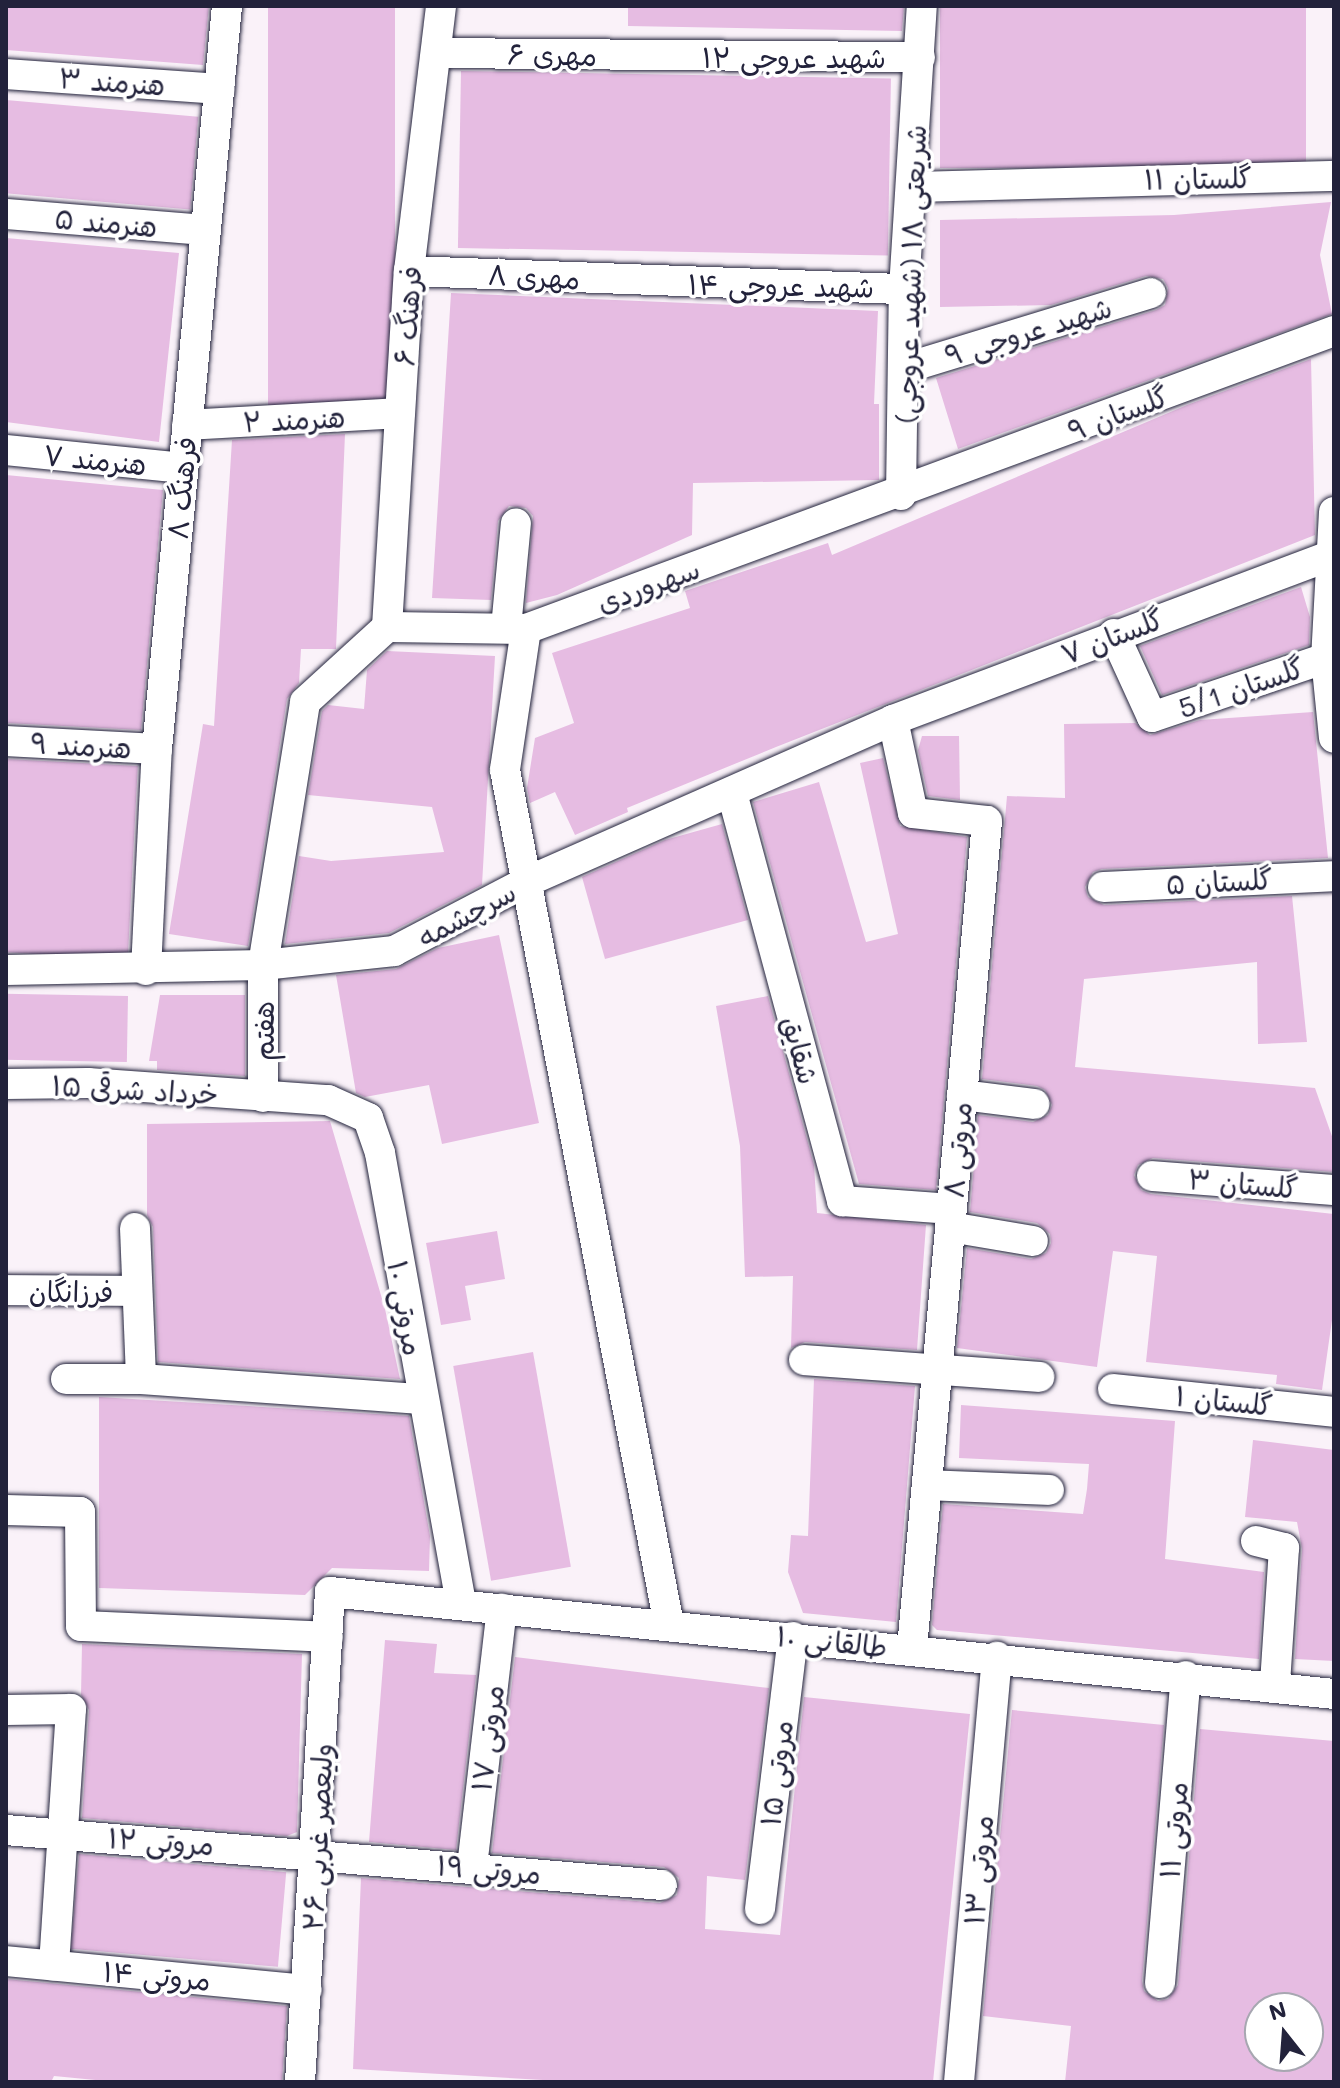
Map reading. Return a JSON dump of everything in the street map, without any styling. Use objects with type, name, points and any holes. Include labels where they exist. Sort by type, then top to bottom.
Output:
[{"type":"street","name":"فرهنگ ۸","points":[[146,970],[157,749],[227,6]]},
{"type":"street","name":"فرهنگ ۶","points":[[387,627],[409,271],[441,6]]},
{"type":"street","name":"شریعتی ۱۸ (شهید عروجی)","points":[[901,495],[906,368],[904,289],[922,6]]},
{"type":"street","name":"مهری ۶","points":[[437,53],[668,56]]},
{"type":"street","name":"شهید عروجی ۱۲","points":[[668,56],[920,57]]},
{"type":"street","name":"هنرمند ۳","points":[[6,74],[219,89]]},
{"type":"street","name":"گلستان ۱۱","points":[[911,187],[1063,180],[1334,176]]},
{"type":"street","name":"هنرمند ۵","points":[[6,214],[205,230]]},
{"type":"street","name":"مهری ۸","points":[[409,271],[658,282]]},
{"type":"street","name":"شهید عروجی ۱۴","points":[[658,282],[904,289]]},
{"type":"street","name":"شهید عروجی ۹","points":[[906,368],[1151,293]]},
{"type":"street","name":"گلستان ۹","points":[[901,495],[1334,331]]},
{"type":"street","name":"هنرمند ۲","points":[[187,425],[400,413]]},
{"type":"street","name":"هنرمند ۷","points":[[6,450],[183,468]]},
{"type":"street","name":"سهروردی","points":[[387,627],[516,629],[901,495]]},
{"type":"street","points":[[1334,512],[1326,658],[1334,738]]},
{"type":"street","points":[[516,523],[516,629],[505,770],[524,883],[669,1625]]},
{"type":"street","name":"گلستان ۷","points":[[893,720],[1114,634],[1333,554]]},
{"type":"street","name":"هفتم","points":[[263,1097],[263,965],[305,702],[387,627]]},
{"type":"street","name":"گلستان 5/1","points":[[1114,634],[1152,717],[1326,658]]},
{"type":"street","name":"سرچشمه","points":[[6,970],[146,970],[263,965],[394,951],[524,883],[893,720]]},
{"type":"street","name":"مروتی ۸","points":[[893,720],[913,813],[987,821],[912,1649]]},
{"type":"street","name":"هنرمند ۹","points":[[6,741],[157,749]]},
{"type":"street","name":"شقایق","points":[[732,793],[842,1201],[951,1218]]},
{"type":"street","name":"گلستان ۵","points":[[1103,887],[1334,876]]},
{"type":"street","name":"۱۵ خرداد شرقی","points":[[6,1084],[88,1083],[263,1097]]},
{"type":"street","points":[[962,1095],[1034,1104]]},
{"type":"street","name":"مروتی ۱۰","points":[[263,1097],[328,1100],[368,1118],[380,1153],[421,1399],[461,1605]]},
{"type":"street","name":"گلستان ۳","points":[[1152,1176],[1334,1190]]},
{"type":"street","points":[[951,1218],[1033,1241]]},
{"type":"street","points":[[135,1228],[135,1291],[141,1379]]},
{"type":"street","name":"فرزانگان","points":[[6,1290],[135,1291]]},
{"type":"street","points":[[804,1360],[1039,1377]]},
{"type":"street","points":[[66,1379],[141,1379],[421,1399]]},
{"type":"street","name":"گلستان ۱","points":[[1113,1389],[1334,1412]]},
{"type":"street","points":[[927,1485],[1049,1490]]},
{"type":"street","points":[[6,1510],[80,1512],[81,1626],[328,1637]]},
{"type":"street","points":[[1256,1541],[1284,1548],[1275,1684]]},
{"type":"street","name":"طالقانی ۱۰","points":[[330,1592],[1275,1684],[1334,1694]]},
{"type":"street","name":"ولیعصر غربی ۲۶","points":[[300,2082],[317,1852],[330,1592]]},
{"type":"street","name":"مروتی ۱۷","points":[[472,1867],[502,1609]]},
{"type":"street","name":"مروتی ۱۵","points":[[760,1909],[793,1637]]},
{"type":"street","name":"مروتی ۱۳","points":[[959,2082],[997,1657]]},
{"type":"street","name":"مروتی ۱۱","points":[[1160,1983],[1186,1676]]},
{"type":"street","points":[[6,1710],[71,1709],[54,1965]]},
{"type":"street","name":"مروتی ۱۲","points":[[6,1830],[317,1852]]},
{"type":"street","name":"مروتی ۱۹","points":[[317,1852],[662,1885]]},
{"type":"street","name":"مروتی ۱۴","points":[[6,1961],[307,1990]]},
{"type":"building","points":[[6,6],[209,6],[203,65],[6,50]]},
{"type":"building","points":[[268,6],[395,6],[395,405],[268,405]]},
{"type":"building","points":[[628,6],[904,6],[902,31],[628,26]]},
{"type":"building","points":[[940,6],[1306,6],[1306,168],[940,168]]},
{"type":"building","points":[[461,71],[891,79],[888,255],[458,248]]},
{"type":"building","points":[[6,100],[198,117],[190,209],[6,193]]},
{"type":"building","points":[[1331,202],[1320,255],[1332,314],[958,449],[936,378],[1156,310],[1165,305],[1168,288],[1163,279],[1146,276],[1051,305],[940,307],[940,220],[1174,215]]},
{"type":"building","points":[[6,238],[179,253],[159,442],[6,422]]},
{"type":"building","points":[[451,293],[878,311],[874,404],[879,404],[879,480],[693,483],[692,535],[557,595],[526,603],[533,516],[526,508],[509,506],[498,521],[491,600],[432,598]]},
{"type":"building","points":[[1311,359],[1315,535],[776,747],[627,808],[628,812],[575,835],[555,792],[530,803],[527,788],[535,738],[574,723],[552,653],[690,608],[685,591],[828,543],[832,555],[1187,405]]},
{"type":"building","points":[[345,434],[336,649],[301,649],[299,683],[287,699],[248,946],[169,934],[203,724],[214,726],[232,440]]},
{"type":"building","points":[[6,475],[163,490],[141,730],[6,723]]},
{"type":"building","points":[[1301,587],[1310,617],[1309,645],[1162,695],[1140,646]]},
{"type":"building","points":[[387,651],[495,656],[482,885],[389,933],[285,944],[299,856],[331,861],[444,852],[432,807],[308,795],[322,711],[328,705],[364,709],[367,670]]},
{"type":"building","points":[[1313,712],[1328,858],[1102,869],[1093,872],[1085,887],[1088,897],[1104,905],[1292,896],[1307,1042],[1258,1044],[1257,962],[1084,979],[1075,1067],[1315,1088],[1334,1142],[1334,1172],[1153,1158],[1138,1165],[1134,1175],[1141,1190],[1151,1194],[1334,1214],[1334,1306],[1322,1390],[1276,1384],[1277,1375],[1146,1362],[1157,1256],[1113,1251],[1097,1367],[957,1348],[967,1248],[1031,1259],[1046,1253],[1051,1243],[1050,1234],[1037,1223],[970,1212],[978,1115],[1033,1122],[1048,1115],[1052,1105],[1045,1090],[1037,1086],[982,1079],[1007,796],[1065,798],[1064,724],[1135,723],[1150,735],[1200,720]]},
{"type":"building","points":[[922,736],[959,736],[960,800],[928,796],[918,750]]},
{"type":"building","points":[[883,758],[900,826],[967,837],[936,1190],[859,1184],[753,802],[819,782],[866,942],[898,934],[860,763]]},
{"type":"building","points":[[6,759],[138,766],[128,959],[6,952]]},
{"type":"building","points":[[722,824],[748,920],[605,959],[582,877],[665,840]]},
{"type":"building","points":[[499,935],[539,1123],[442,1144],[429,1085],[365,1097],[356,1093],[336,975],[396,969],[438,948]]},
{"type":"building","points":[[6,994],[128,996],[127,1062],[6,1060]]},
{"type":"building","points":[[160,995],[245,995],[245,1076],[157,1070],[157,1061],[149,1061]]},
{"type":"building","points":[[768,996],[814,1165],[817,1213],[926,1225],[917,1350],[805,1342],[791,1348],[793,1276],[745,1277],[740,1146],[716,1006]]},
{"type":"building","points":[[330,1121],[385,1309],[400,1379],[158,1362],[153,1227],[147,1215],[147,1124]]},
{"type":"building","points":[[497,1231],[505,1279],[465,1286],[471,1320],[441,1325],[426,1243]]},
{"type":"building","points":[[533,1352],[571,1567],[491,1581],[453,1366]]},
{"type":"building","points":[[814,1379],[915,1386],[896,1622],[803,1613],[788,1572],[791,1535],[808,1536]]},
{"type":"building","points":[[99,1397],[409,1416],[430,1536],[429,1571],[332,1568],[305,1595],[99,1588]]},
{"type":"building","points":[[961,1405],[1175,1421],[1165,1559],[1264,1572],[1259,1659],[937,1630],[932,1625],[943,1504],[1083,1514],[1087,1489],[1089,1464],[959,1458]]},
{"type":"building","points":[[1253,1440],[1334,1450],[1334,1661],[1295,1659],[1302,1549],[1297,1522],[1245,1517]]},
{"type":"building","points":[[385,1640],[437,1644],[434,1673],[476,1675],[456,1850],[369,1842]]},
{"type":"building","points":[[82,1644],[302,1654],[297,1832],[287,1836],[82,1818],[89,1710],[81,1695]]},
{"type":"building","points":[[515,1657],[769,1688],[745,1880],[707,1876],[705,1929],[780,1935],[804,1697],[970,1714],[933,2082],[578,2082],[353,2069],[361,1878],[660,1903],[677,1895],[679,1878],[664,1867],[492,1853]]},
{"type":"building","points":[[1012,1710],[1164,1725],[1142,1981],[1144,1991],[1158,2001],[1168,1999],[1178,1985],[1200,1729],[1334,1741],[1334,2082],[1065,2082],[1071,2026],[983,2016]]},
{"type":"building","points":[[79,1854],[286,1872],[278,1967],[71,1949]]},
{"type":"building","points":[[6,1979],[287,2006],[282,2082],[116,2082],[54,2076],[51,2082],[6,2082]]}]
